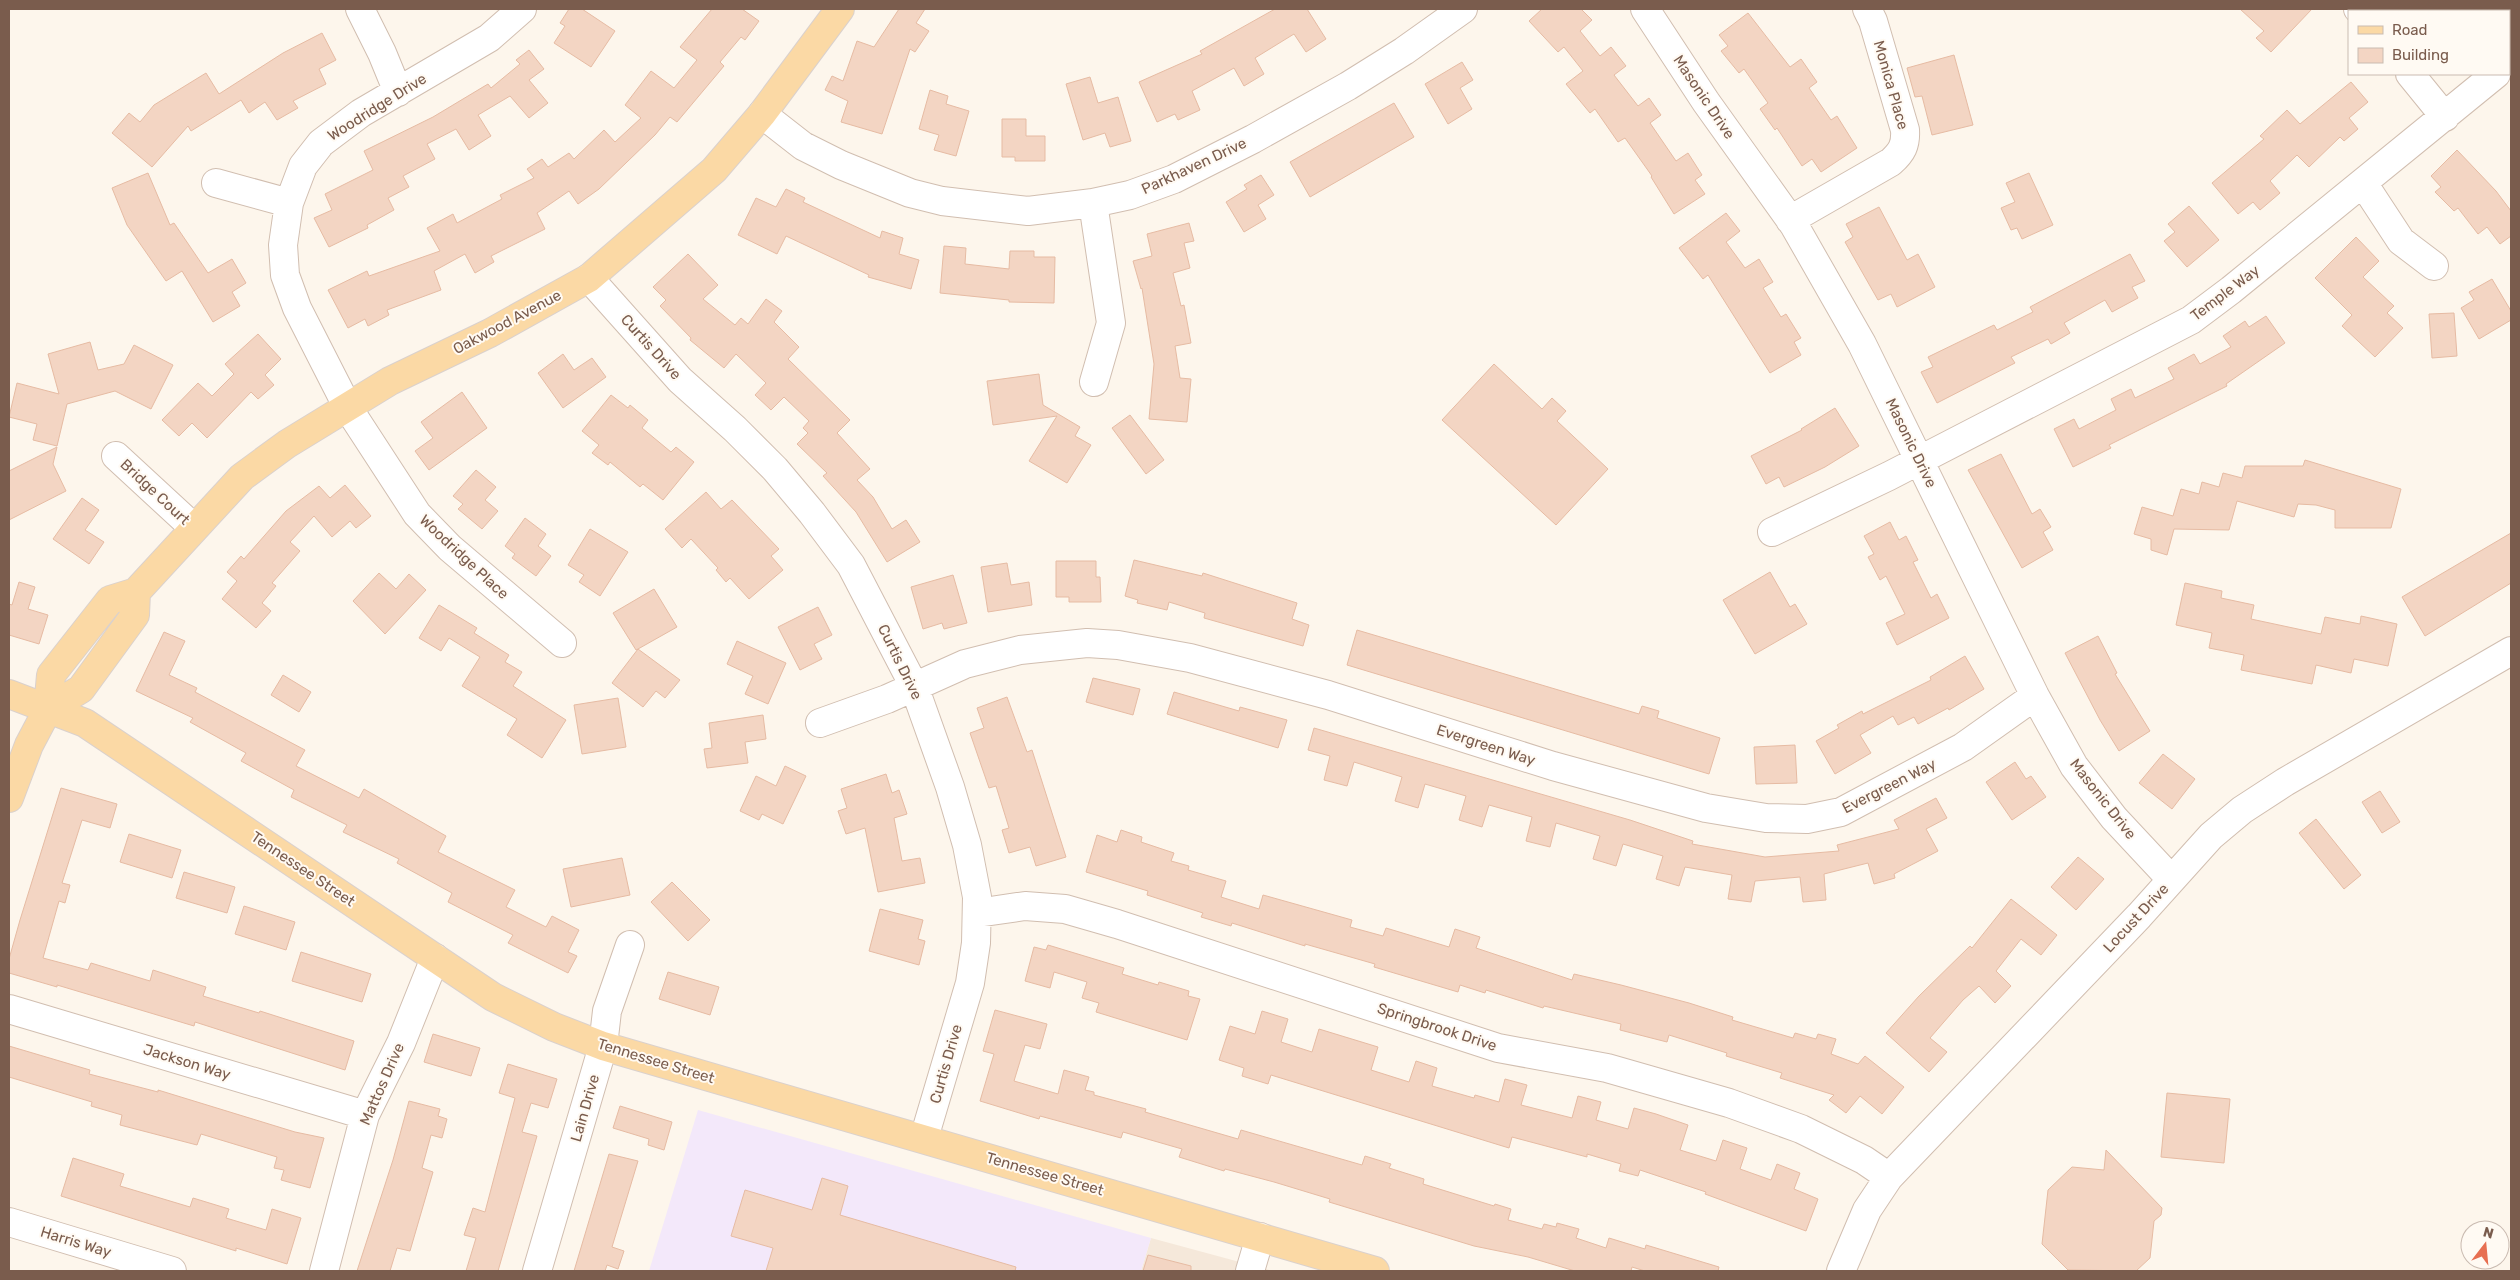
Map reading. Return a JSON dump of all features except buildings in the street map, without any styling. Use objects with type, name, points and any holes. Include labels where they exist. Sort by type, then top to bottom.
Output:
[{"type":"main road","name":"Oakwood Avenue","points":[[9,798],[29,745],[48,709],[51,675],[110,600],[136,592],[242,477],[287,444],[390,381],[490,333],[590,278],[714,170],[762,114],[840,9]]},
{"type":"main road","name":"Tennessee Street","points":[[9,694],[85,723],[493,997],[554,1027],[603,1046],[743,1088],[924,1138],[1375,1271]]},
{"type":"street","points":[[360,9],[382,53],[398,92]]},
{"type":"street","name":"Woodridge Drive","points":[[348,408],[297,308],[285,275],[283,245],[289,203],[304,166],[321,143],[361,113],[489,38],[522,9]]},
{"type":"street","name":"Parkhaven Drive","points":[[762,114],[803,146],[841,165],[910,193],[942,201],[1028,211],[1093,203],[1130,195],[1174,179],[1253,139],[1348,86],[1404,51],[1463,9]]},
{"type":"street","name":"Masonic Drive","points":[[1645,9],[1706,102],[1790,220],[1862,344],[2035,696],[2074,766],[2114,818],[2171,880]]},
{"type":"street","name":"Monica Place","points":[[1790,220],[1891,162],[1901,153],[1906,142],[1905,130],[1867,9]]},
{"type":"street","points":[[2411,75],[2444,117]]},
{"type":"street","name":"Temple Way","points":[[1772,532],[1920,460],[2191,320],[2231,290],[2495,75]]},
{"type":"street","points":[[216,183],[289,203]]},
{"type":"street","points":[[2363,183],[2402,241],[2434,266]]},
{"type":"street","points":[[1093,203],[1111,323],[1094,382]]},
{"type":"street","name":"Curtis Drive","points":[[590,278],[680,380],[762,456],[812,512],[850,565],[914,686],[950,787],[967,845],[977,897],[976,943],[970,983],[924,1138]]},
{"type":"street","name":"Woodridge Place","points":[[348,408],[417,514],[450,548],[562,643]]},
{"type":"street","name":"Bridge Court","points":[[116,456],[194,528]]},
{"type":"street","name":"Evergreen Way","points":[[820,723],[887,699],[965,664],[1020,650],[1087,643],[1118,644],[1190,658],[1328,695],[1553,766],[1706,808],[1766,818],[1807,819],[1841,812],[1963,747],[2035,696]]},
{"type":"street","name":"Locust Drive","points":[[1841,1271],[1866,1210],[1889,1177],[2139,916],[2203,843],[2242,810],[2285,782],[2511,651]]},
{"type":"street","name":"Springbrook Drive","points":[[977,913],[1025,906],[1065,909],[1117,924],[1498,1048],[1607,1068],[1729,1104],[1801,1129],[1864,1160],[1889,1177]]},
{"type":"street","name":"Lain Drive","points":[[537,1271],[603,1046],[607,1011],[630,945]]},
{"type":"street","name":"Mattos Drive","points":[[324,1271],[365,1115],[401,1043],[435,958]]},
{"type":"street","name":"Jackson Way","points":[[9,1009],[365,1115]]},
{"type":"street","name":"Harris Way","points":[[9,1222],[172,1271]]},
{"type":"street","points":[[1250,1271],[1260,1237]]},
{"type":"shaded area","points":[[698,1110],[1151,1238],[1141,1271],[649,1271]]},
{"type":"shaded area","points":[[1151,1238],[1273,1271],[1141,1271]]}]
